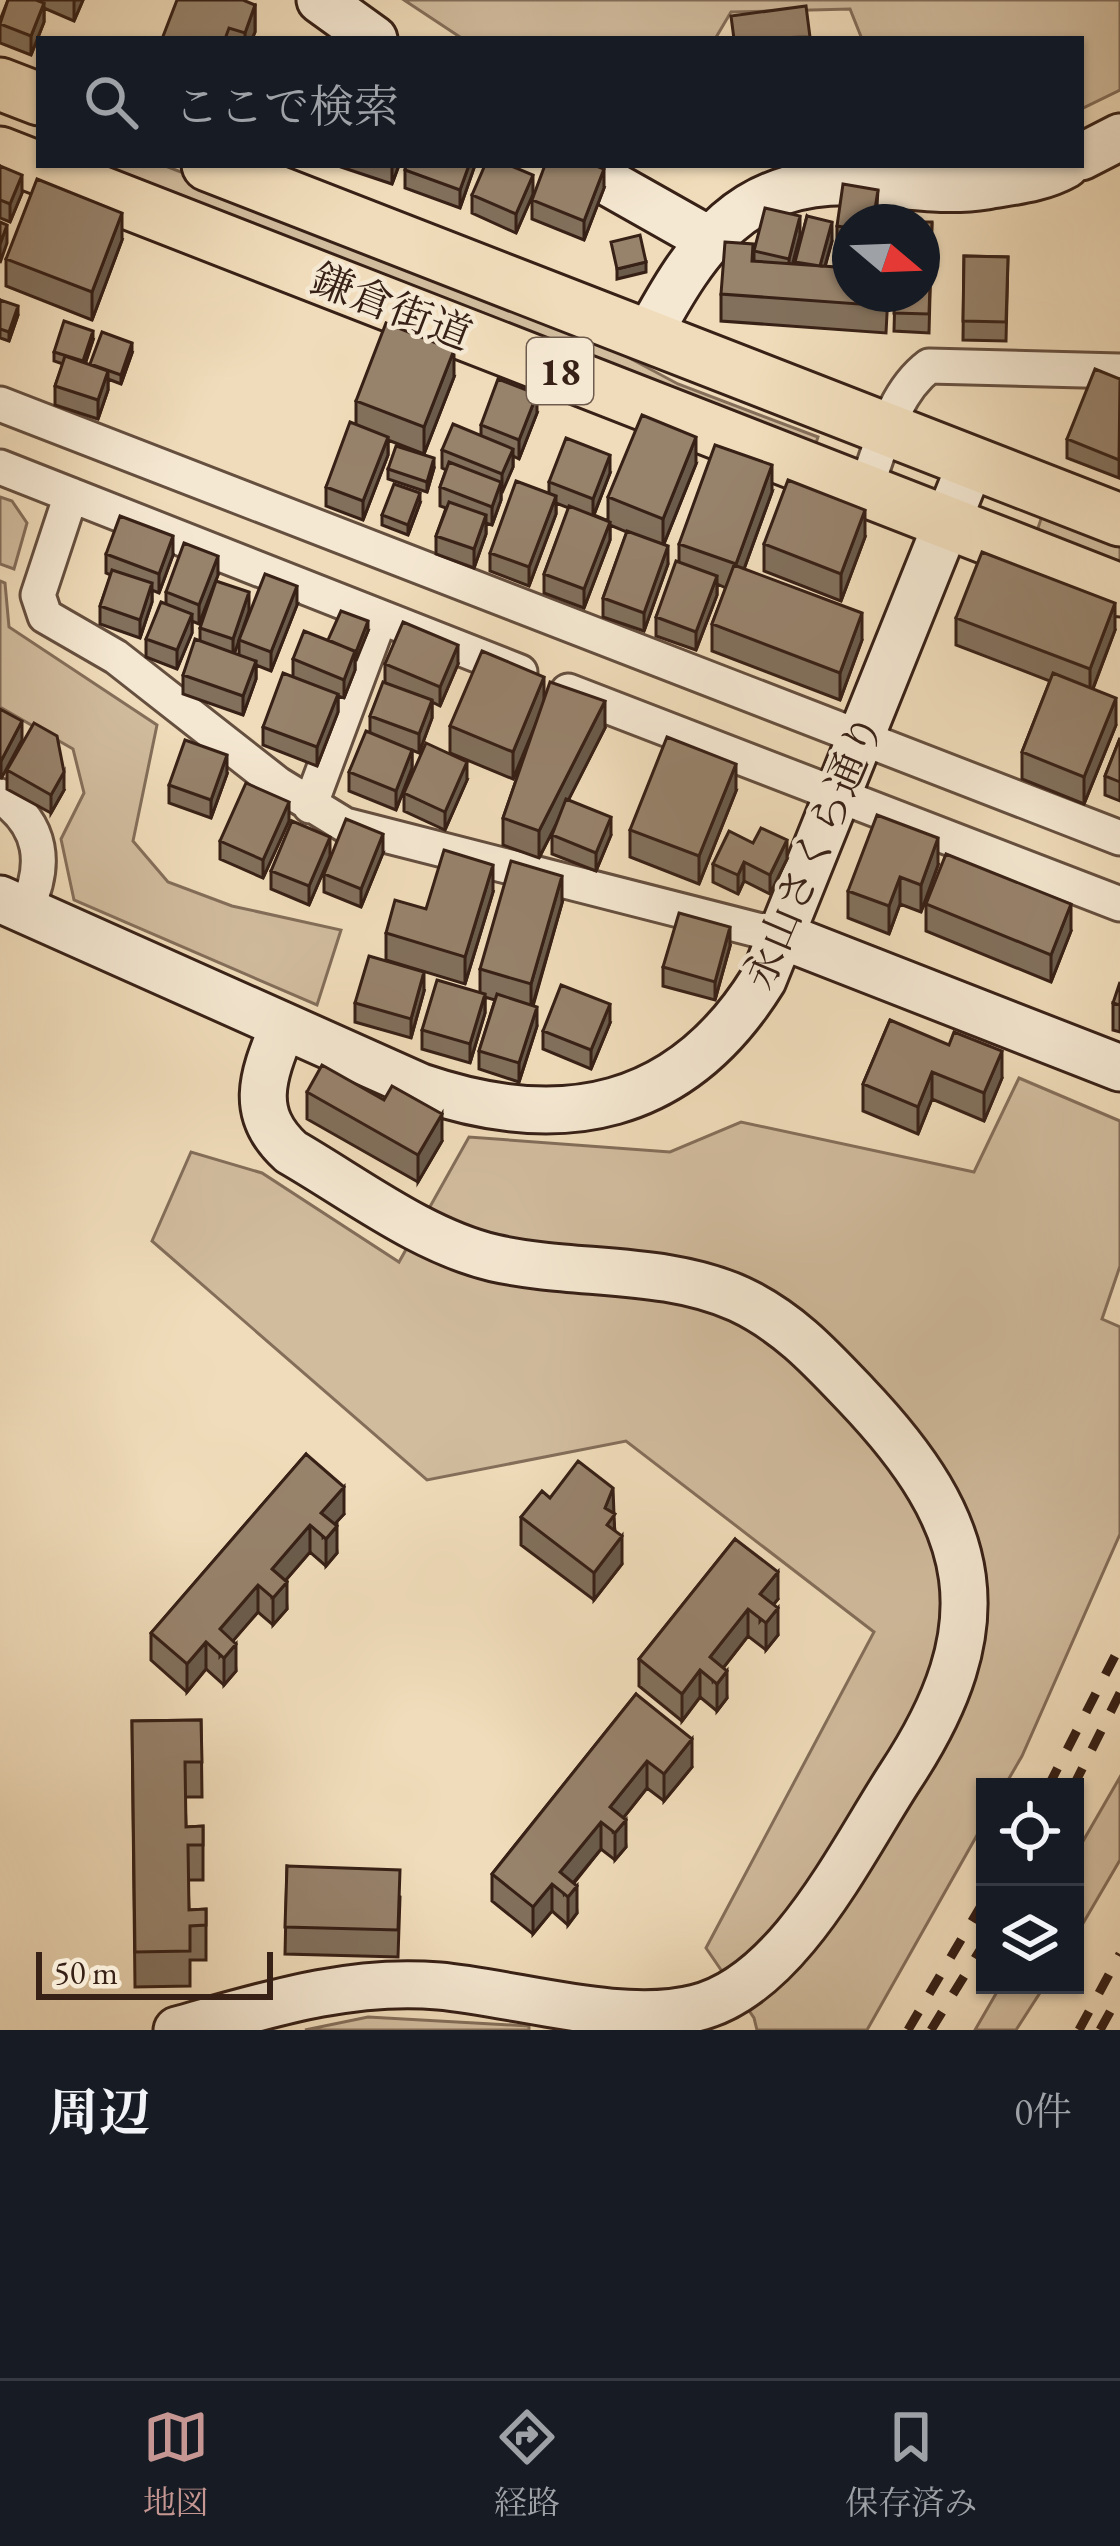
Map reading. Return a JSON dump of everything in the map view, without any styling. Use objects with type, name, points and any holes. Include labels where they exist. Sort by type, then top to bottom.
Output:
[{"type":"main road","points":[[0,84],[36,98]]},
{"type":"main road","name":"鎌倉街道","points":[[0,153],[36,167]]},
{"type":"main road","name":"鎌倉街道","points":[[39,168],[1120,590]]},
{"type":"main road","name":"鎌倉街道","points":[[216,168],[1120,520]]},
{"type":"street","points":[[320,0],[370,36]]},
{"type":"street","points":[[1084,155],[1120,136]]},
{"type":"street","points":[[583,168],[708,239]]},
{"type":"street","points":[[648,336],[708,239],[748,206],[805,185],[859,182],[952,191],[1044,176],[1060,168]]},
{"type":"street","points":[[865,490],[911,379],[929,366],[1112,371]]},
{"type":"street","points":[[0,404],[1120,838]]},
{"type":"street","name":"永山さくら通り","points":[[13,904],[283,1026],[480,1107],[579,1111],[638,1093],[697,1060],[742,1014],[785,937],[971,463]]},
{"type":"street","points":[[0,467],[1120,904]]},
{"type":"street","points":[[71,495],[38,595],[45,616],[116,657],[310,806],[389,839],[785,937],[1120,1068]]},
{"type":"street","points":[[310,806],[380,618]]},
{"type":"street","points":[[0,796],[31,824],[40,851],[40,879],[13,904]]},
{"type":"street","points":[[177,2030],[368,1985],[439,1986],[647,2013],[696,2008],[731,1994],[765,1970],[794,1937],[938,1721],[963,1640],[965,1604],[955,1549],[934,1492],[900,1441],[793,1330],[771,1314],[707,1288],[514,1262],[466,1249],[291,1152],[270,1130],[261,1101],[265,1070],[283,1026]]},
{"type":"shaded area","points":[[404,0],[1120,0],[1120,90],[1084,108],[1084,36],[861,36],[850,9],[731,12],[717,36],[458,36]]},
{"type":"shaded area","points":[[81,168],[171,168],[545,313],[678,384],[818,437],[813,452]]},
{"type":"shaded area","points":[[0,497],[12,501],[27,523],[14,569],[0,564]]},
{"type":"shaded area","points":[[1044,510],[1120,540],[1120,573],[1034,540]]},
{"type":"shaded area","points":[[0,581],[5,583],[9,627],[157,725],[133,841],[168,882],[232,906],[341,930],[317,1005],[74,900],[61,839],[84,793],[73,749],[0,707]]},
{"type":"shaded area","points":[[1019,1078],[1120,1121],[1120,1266],[1102,1319],[1120,1327],[1120,1534],[1009,1778],[976,1778],[976,1837],[867,2030],[757,2030],[754,2018],[706,1948],[874,1632],[626,1441],[427,1480],[152,1241],[191,1152],[262,1173],[399,1262],[469,1137],[670,1152],[741,1122],[974,1172]]},
{"type":"shaded area","points":[[1120,1777],[1120,1860],[1084,1922],[1084,1886],[1084,1839]]},
{"type":"shaded area","points":[[996,1994],[1039,1994],[1016,2030],[975,2030]]},
{"type":"shaded area","points":[[368,2017],[529,2026],[529,2030],[305,2030]]},
{"type":"building","points":[[8,0],[44,3],[31,36],[0,24]]},
{"type":"building","points":[[177,0],[243,0],[255,5],[245,33],[229,28],[226,36],[163,36]]},
{"type":"building","points":[[806,6],[810,36],[734,36],[731,16]]},
{"type":"building","points":[[0,166],[22,175],[10,204],[0,200]]},
{"type":"building","points":[[405,168],[468,168],[460,190]]},
{"type":"building","points":[[484,168],[516,168],[533,175],[516,214],[472,195]]},
{"type":"building","points":[[544,168],[604,169],[584,221],[532,200]]},
{"type":"building","points":[[37,179],[122,213],[92,292],[6,259]]},
{"type":"building","points":[[843,184],[878,190],[876,204],[840,204]]},
{"type":"building","points":[[765,208],[800,216],[789,259],[754,251]]},
{"type":"building","points":[[807,216],[832,222],[820,266],[795,262]]},
{"type":"building","points":[[640,235],[646,262],[617,269],[611,242]]},
{"type":"building","points":[[725,242],[753,244],[752,261],[832,267],[832,302],[721,294]]},
{"type":"building","points":[[964,256],[1008,257],[1006,322],[963,321]]},
{"type":"building","points":[[0,300],[18,306],[9,332],[0,329]]},
{"type":"building","points":[[64,321],[93,331],[83,361],[54,352]]},
{"type":"building","points":[[386,323],[454,350],[424,427],[356,401]]},
{"type":"building","points":[[102,332],[132,343],[121,375],[90,364]]},
{"type":"building","points":[[65,356],[108,371],[98,400],[55,386]]},
{"type":"building","points":[[1095,369],[1120,379],[1119,460],[1067,439]]},
{"type":"building","points":[[498,379],[537,394],[519,440],[481,425]]},
{"type":"building","points":[[642,415],[696,437],[663,519],[608,497]]},
{"type":"building","points":[[350,422],[388,437],[363,501],[326,487]]},
{"type":"building","points":[[453,424],[513,449],[502,474],[442,450]]},
{"type":"building","points":[[566,438],[610,455],[593,499],[549,482]]},
{"type":"building","points":[[715,445],[772,465],[736,564],[679,544]]},
{"type":"building","points":[[396,446],[434,458],[427,482],[388,469]]},
{"type":"building","points":[[449,462],[501,482],[492,507],[440,487]]},
{"type":"building","points":[[788,480],[865,510],[841,574],[764,544]]},
{"type":"building","points":[[516,481],[556,496],[529,567],[490,553]]},
{"type":"building","points":[[394,484],[420,493],[408,525],[382,515]]},
{"type":"building","points":[[449,502],[486,515],[474,549],[436,536]]},
{"type":"building","points":[[569,506],[610,522],[584,589],[544,574]]},
{"type":"building","points":[[120,516],[173,536],[159,574],[106,554]]},
{"type":"building","points":[[627,531],[668,546],[644,613],[603,598]]},
{"type":"building","points":[[184,543],[218,556],[199,605],[166,592]]},
{"type":"building","points":[[982,552],[1115,603],[1090,669],[956,618]]},
{"type":"building","points":[[676,561],[717,576],[696,632],[656,617]]},
{"type":"building","points":[[734,565],[862,613],[840,673],[712,624]]},
{"type":"building","points":[[112,570],[152,583],[140,620],[100,606]]},
{"type":"building","points":[[265,574],[297,586],[271,652],[239,640]]},
{"type":"building","points":[[216,581],[249,592],[233,639],[200,628]]},
{"type":"building","points":[[161,602],[192,614],[177,650],[146,639]]},
{"type":"building","points":[[341,611],[368,621],[356,652],[328,640]]},
{"type":"building","points":[[403,622],[458,645],[440,687],[385,664]]},
{"type":"building","points":[[304,631],[355,651],[344,680],[293,659]]},
{"type":"building","points":[[195,639],[256,661],[243,696],[183,675]]},
{"type":"building","points":[[482,651],[544,677],[513,752],[450,726]]},
{"type":"building","points":[[283,673],[338,694],[317,747],[263,727]]},
{"type":"building","points":[[1053,673],[1116,698],[1084,777],[1022,752]]},
{"type":"building","points":[[383,682],[432,700],[419,734],[370,716]]},
{"type":"building","points":[[550,682],[605,701],[539,831],[503,818]]},
{"type":"building","points":[[0,709],[22,721],[1,761],[0,760]]},
{"type":"building","points":[[34,723],[57,736],[64,772],[51,795],[7,770]]},
{"type":"building","points":[[366,731],[412,750],[396,791],[349,772]]},
{"type":"building","points":[[667,737],[736,764],[699,856],[630,830]]},
{"type":"building","points":[[1120,738],[1120,782],[1105,776]]},
{"type":"building","points":[[185,740],[227,755],[211,800],[169,785]]},
{"type":"building","points":[[426,743],[467,762],[445,812],[404,793]]},
{"type":"building","points":[[246,783],[289,802],[263,860],[220,841]]},
{"type":"building","points":[[566,799],[611,817],[596,853],[552,835]]},
{"type":"building","points":[[877,815],[938,838],[921,885],[900,877],[889,906],[848,891]]},
{"type":"building","points":[[346,819],[383,834],[361,889],[324,874]]},
{"type":"building","points":[[292,821],[330,837],[309,886],[271,871]]},
{"type":"building","points":[[761,828],[787,840],[770,875],[744,862],[738,875],[713,864],[729,831],[753,843]]},
{"type":"building","points":[[444,850],[493,865],[465,957],[386,933],[395,900],[426,909]]},
{"type":"building","points":[[946,854],[1071,904],[1051,955],[926,904]]},
{"type":"building","points":[[511,861],[562,876],[531,984],[480,969]]},
{"type":"building","points":[[679,913],[730,927],[715,982],[663,967]]},
{"type":"building","points":[[369,956],[424,972],[411,1019],[355,1003]]},
{"type":"building","points":[[437,980],[485,994],[470,1044],[422,1030]]},
{"type":"building","points":[[561,985],[610,1004],[591,1050],[543,1031]]},
{"type":"building","points":[[497,994],[537,1007],[519,1063],[479,1051]]},
{"type":"building","points":[[890,1020],[949,1045],[954,1032],[1002,1051],[984,1093],[932,1072],[918,1107],[863,1084]]},
{"type":"building","points":[[322,1065],[384,1100],[392,1086],[442,1114],[418,1155],[307,1092]]},
{"type":"building","points":[[306,1454],[344,1487],[321,1513],[337,1526],[326,1539],[310,1525],[272,1569],[287,1582],[273,1598],[258,1585],[220,1629],[236,1644],[224,1658],[206,1642],[187,1664],[151,1633]]},
{"type":"building","points":[[578,1461],[613,1488],[605,1508],[615,1514],[607,1525],[622,1536],[594,1573],[521,1517],[542,1491],[550,1498]]},
{"type":"building","points":[[735,1539],[778,1572],[760,1594],[778,1608],[766,1623],[748,1609],[710,1657],[727,1671],[717,1684],[700,1670],[682,1694],[639,1659]]},
{"type":"building","points":[[636,1694],[692,1739],[664,1774],[647,1761],[610,1807],[626,1820],[615,1833],[601,1822],[560,1872],[577,1886],[568,1897],[552,1884],[533,1907],[492,1874]]},
{"type":"building","points":[[201,1720],[202,1762],[185,1762],[186,1827],[203,1826],[203,1845],[188,1845],[189,1910],[206,1909],[206,1925],[190,1926],[190,1951],[135,1952],[132,1721]]},
{"type":"building","points":[[287,1866],[400,1870],[398,1930],[285,1927]]},
{"type":"railway","points":[[1053,1778],[1120,1646]]},
{"type":"railway","points":[[1078,1778],[1120,1693]]},
{"type":"railway","points":[[908,2030],[976,1914]]},
{"type":"railway","points":[[1079,2030],[1120,1954]]},
{"type":"railway","points":[[931,2030],[976,1957]]},
{"type":"railway","points":[[1100,2030],[1120,1994]]}]
